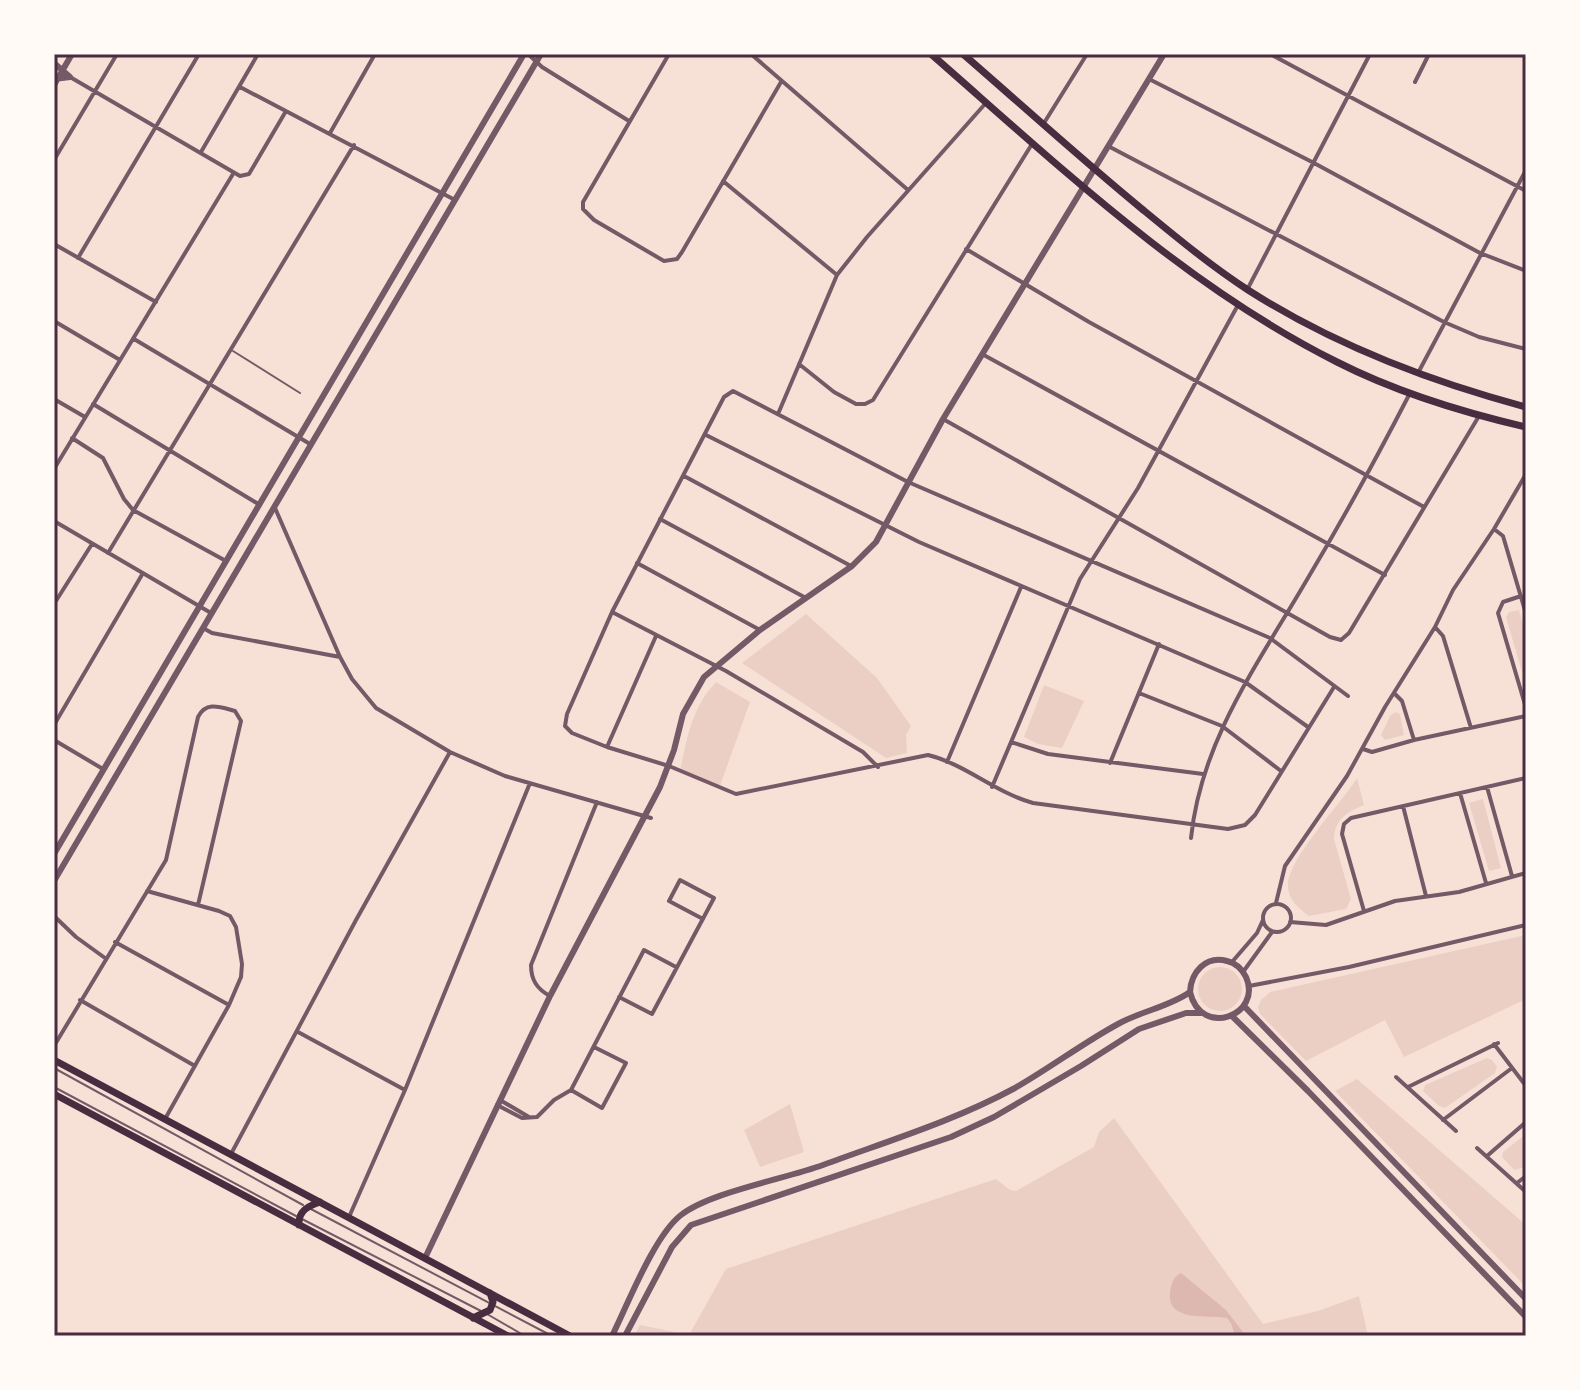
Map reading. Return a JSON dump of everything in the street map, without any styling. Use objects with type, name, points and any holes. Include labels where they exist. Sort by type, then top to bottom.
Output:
[{"type":"main road","points":[[931,54],[1084,186],[1191,272],[1238,305],[1336,362],[1410,393],[1479,416],[1526,427]]},
{"type":"main road","points":[[963,54],[1094,169],[1247,290],[1349,346],[1417,374],[1526,407]]},
{"type":"main road","points":[[54,1060],[570,1336]]},
{"type":"main road","points":[[54,1094],[299,1221],[508,1336]]},
{"type":"main road","points":[[299,1221],[306,1207],[320,1202]]},
{"type":"main road","points":[[473,1318],[485,1313],[493,1304],[490,1293]]},
{"type":"street","points":[[55,81],[72,54]]},
{"type":"street","points":[[54,160],[117,54]]},
{"type":"street","points":[[78,258],[199,54]]},
{"type":"street","points":[[200,152],[258,54]]},
{"type":"street","points":[[330,133],[375,54]]},
{"type":"street","points":[[54,854],[526,54],[540,57]]},
{"type":"street","points":[[669,54],[586,194],[583,209],[594,220],[664,261],[677,259],[781,82]]},
{"type":"street","points":[[751,54],[908,190]]},
{"type":"street","points":[[1043,124],[1087,54]]},
{"type":"street","points":[[425,1258],[550,996],[648,818],[669,766],[688,702],[715,665],[864,556],[886,526],[943,419],[1164,54]]},
{"type":"street","points":[[1270,54],[1526,191]]},
{"type":"street","points":[[1247,290],[1370,54]]},
{"type":"street","points":[[1415,82],[1428,56],[1418,54]]},
{"type":"street","points":[[540,57],[542,67],[629,121]]},
{"type":"street","points":[[54,881],[540,57]]},
{"type":"street","points":[[54,63],[70,77],[240,176],[249,174],[286,111]]},
{"type":"street","points":[[55,81],[70,77]]},
{"type":"street","points":[[1149,79],[1314,163],[1480,253],[1526,271]]},
{"type":"street","points":[[240,87],[455,200]]},
{"type":"street","points":[[778,414],[837,275],[987,102]]},
{"type":"street","points":[[799,364],[834,392],[856,404],[865,404],[880,393],[1033,143]]},
{"type":"street","points":[[108,553],[354,145]]},
{"type":"street","points":[[1108,146],[1444,322],[1479,337],[1526,349]]},
{"type":"street","points":[[1417,374],[1526,170]]},
{"type":"street","points":[[54,469],[233,174]]},
{"type":"street","points":[[723,181],[837,275]]},
{"type":"street","points":[[54,244],[156,302]]},
{"type":"street","points":[[966,249],[1425,508]]},
{"type":"street","points":[[992,787],[1090,562],[1121,517],[1238,305]]},
{"type":"street","points":[[54,321],[120,360]]},
{"type":"street","points":[[134,339],[312,445]]},
{"type":"street","points":[[982,354],[1385,575]]},
{"type":"street","points":[[1334,687],[1255,815],[1245,825],[1228,829],[1033,803],[992,787],[928,755],[736,794],[669,766],[607,747],[572,733],[565,726],[567,714],[612,612],[724,397],[730,392],[908,482],[1270,638],[1348,696]]},
{"type":"street","points":[[1191,838],[1203,774],[1222,726],[1270,638],[1328,545],[1410,393]]},
{"type":"street","points":[[54,399],[85,417]]},
{"type":"street","points":[[93,404],[260,505]]},
{"type":"street","points":[[943,419],[1336,640],[1345,638],[1479,416]]},
{"type":"street","points":[[706,435],[886,526],[1245,682],[1308,727]]},
{"type":"street","points":[[72,438],[103,458],[133,510],[226,561]]},
{"type":"street","points":[[1232,962],[1263,920],[1265,909],[1276,903],[1285,866],[1299,841],[1347,776],[1435,627],[1453,590],[1494,529],[1526,472],[1526,463]]},
{"type":"street","points":[[684,476],[852,566]]},
{"type":"street","points":[[275,508],[340,657],[352,679],[376,708],[450,752],[486,769],[648,818]]},
{"type":"street","points":[[660,519],[806,598]]},
{"type":"street","points":[[54,521],[212,613]]},
{"type":"street","points":[[1494,529],[1503,536],[1526,614]]},
{"type":"street","points":[[54,604],[92,544]]},
{"type":"street","points":[[637,563],[760,630]]},
{"type":"street","points":[[54,725],[143,573]]},
{"type":"street","points":[[947,762],[1021,587]]},
{"type":"street","points":[[1521,596],[1503,602],[1498,613],[1526,708]]},
{"type":"street","points":[[612,612],[715,665],[863,752],[878,767]]},
{"type":"street","points":[[1435,627],[1443,636],[1471,728]]},
{"type":"street","points":[[203,628],[212,633],[276,647],[340,657]]},
{"type":"street","points":[[607,747],[656,636]]},
{"type":"street","points":[[1110,763],[1159,644]]},
{"type":"street","points":[[1139,693],[1222,726],[1281,771]]},
{"type":"street","points":[[1394,693],[1402,701],[1414,740]]},
{"type":"street","points":[[54,1046],[169,851],[198,717],[203,709],[210,706],[235,711],[241,721],[198,905]]},
{"type":"street","points":[[1363,749],[1372,752],[1526,716]]},
{"type":"street","points":[[54,740],[103,769]]},
{"type":"street","points":[[1011,742],[1048,754],[1203,774]]},
{"type":"street","points":[[231,1154],[450,752]]},
{"type":"street","points":[[1364,911],[1342,834],[1344,824],[1351,818],[1526,778]]},
{"type":"street","points":[[349,1217],[405,1090],[530,783]]},
{"type":"street","points":[[1487,787],[1512,876]]},
{"type":"street","points":[[1460,793],[1486,884]]},
{"type":"street","points":[[550,996],[539,990],[531,965],[597,802]]},
{"type":"street","points":[[1403,806],[1426,896]]},
{"type":"street","points":[[1290,922],[1326,925],[1364,911],[1426,896],[1459,892],[1526,873]]},
{"type":"street","points":[[619,997],[652,1014],[676,967],[703,919],[714,898],[680,880],[669,901],[703,919]]},
{"type":"street","points":[[147,891],[225,913],[236,927],[242,964],[241,977],[229,1005],[165,1119]]},
{"type":"street","points":[[1263,920],[1266,927],[1273,931],[1283,930],[1290,922],[1288,909],[1276,903]]},
{"type":"street","points":[[54,916],[105,958]]},
{"type":"street","points":[[1249,986],[1394,957],[1526,925]]},
{"type":"street","points":[[1243,972],[1273,931]]},
{"type":"street","points":[[115,942],[229,1005]]},
{"type":"street","points":[[1244,948],[1255,956]]},
{"type":"street","points":[[499,1103],[522,1118],[537,1117],[554,1100],[571,1090],[644,950],[676,967]]},
{"type":"street","points":[[625,1336],[672,1247],[691,1225],[975,1127],[1139,1029],[1186,1013],[1201,1013],[1216,1019],[1232,1016],[1244,1006],[1249,986],[1243,972],[1232,962],[1215,960],[1206,963],[1193,975],[1190,992],[1195,1007],[1201,1013]]},
{"type":"street","points":[[612,1336],[660,1240],[670,1225],[690,1209],[952,1119],[1012,1090],[1124,1020],[1190,992]]},
{"type":"street","points":[[80,1000],[195,1066]]},
{"type":"street","points":[[1244,1006],[1526,1299]]},
{"type":"street","points":[[1232,1016],[1526,1317]]},
{"type":"street","points":[[297,1032],[405,1090]]},
{"type":"street","points":[[1408,1087],[1496,1044],[1526,1086]]},
{"type":"street","points":[[571,1090],[602,1108],[626,1063],[594,1047]]},
{"type":"street","points":[[1443,1120],[1512,1068]]},
{"type":"street","points":[[1396,1077],[1456,1131]]},
{"type":"street","points":[[1487,1156],[1526,1122]]},
{"type":"street","points":[[891,1140],[896,1155]]},
{"type":"street","points":[[1477,1148],[1526,1192]]},
{"type":"street","points":[[1517,1183],[1526,1176]]},
{"type":"lane","points":[[230,349],[300,393]]},
{"type":"lane","points":[[54,1068],[306,1207],[552,1336]]},
{"type":"lane","points":[[54,1087],[299,1221],[525,1336]]},
{"type":"shaded area","points":[[1519,610],[1526,636],[1526,686],[1506,617],[1509,612]]},
{"type":"shaded area","points":[[806,614],[877,678],[911,726],[906,735],[907,753],[886,758],[742,663]]},
{"type":"shaded area","points":[[716,682],[750,702],[720,786],[680,771],[696,712]]},
{"type":"shaded area","points":[[1044,685],[1084,701],[1062,748],[1038,744],[1024,737]]},
{"type":"shaded area","points":[[1395,712],[1400,714],[1404,735],[1385,740],[1381,735]]},
{"type":"shaded area","points":[[1357,778],[1364,805],[1343,817],[1334,839],[1351,899],[1346,909],[1309,916],[1290,896],[1290,876],[1305,847]]},
{"type":"shaded area","points":[[1483,799],[1501,868],[1489,871],[1469,803]]},
{"type":"shaded area","points":[[1526,935],[1526,999],[1404,1057],[1385,1020],[1306,1061],[1260,1014],[1258,1007],[1270,992]]},
{"type":"shaded area","points":[[1220,967],[1236,973],[1242,989],[1236,1005],[1220,1011],[1204,1005],[1198,989],[1204,973]]},
{"type":"shaded area","points":[[1487,1058],[1497,1067],[1495,1073],[1445,1108],[1423,1091],[1425,1085]]},
{"type":"shaded area","points":[[1357,1079],[1526,1225],[1526,1287],[1335,1091]]},
{"type":"shaded area","points":[[790,1104],[804,1152],[760,1167],[744,1130]]},
{"type":"shaded area","points":[[1114,1118],[1263,1324],[1318,1311],[1359,1296],[1368,1336],[634,1336],[640,1325],[689,1335],[726,1269],[996,1179],[1016,1191],[1094,1147],[1099,1132]]},
{"type":"shaded area","points":[[1526,1134],[1526,1167],[1514,1170],[1502,1157],[1503,1152]]},
{"type":"shaded area","points":[[1181,1273],[1226,1310],[1246,1336],[1235,1336],[1227,1318],[1191,1315],[1175,1309],[1170,1290],[1174,1279]]}]
